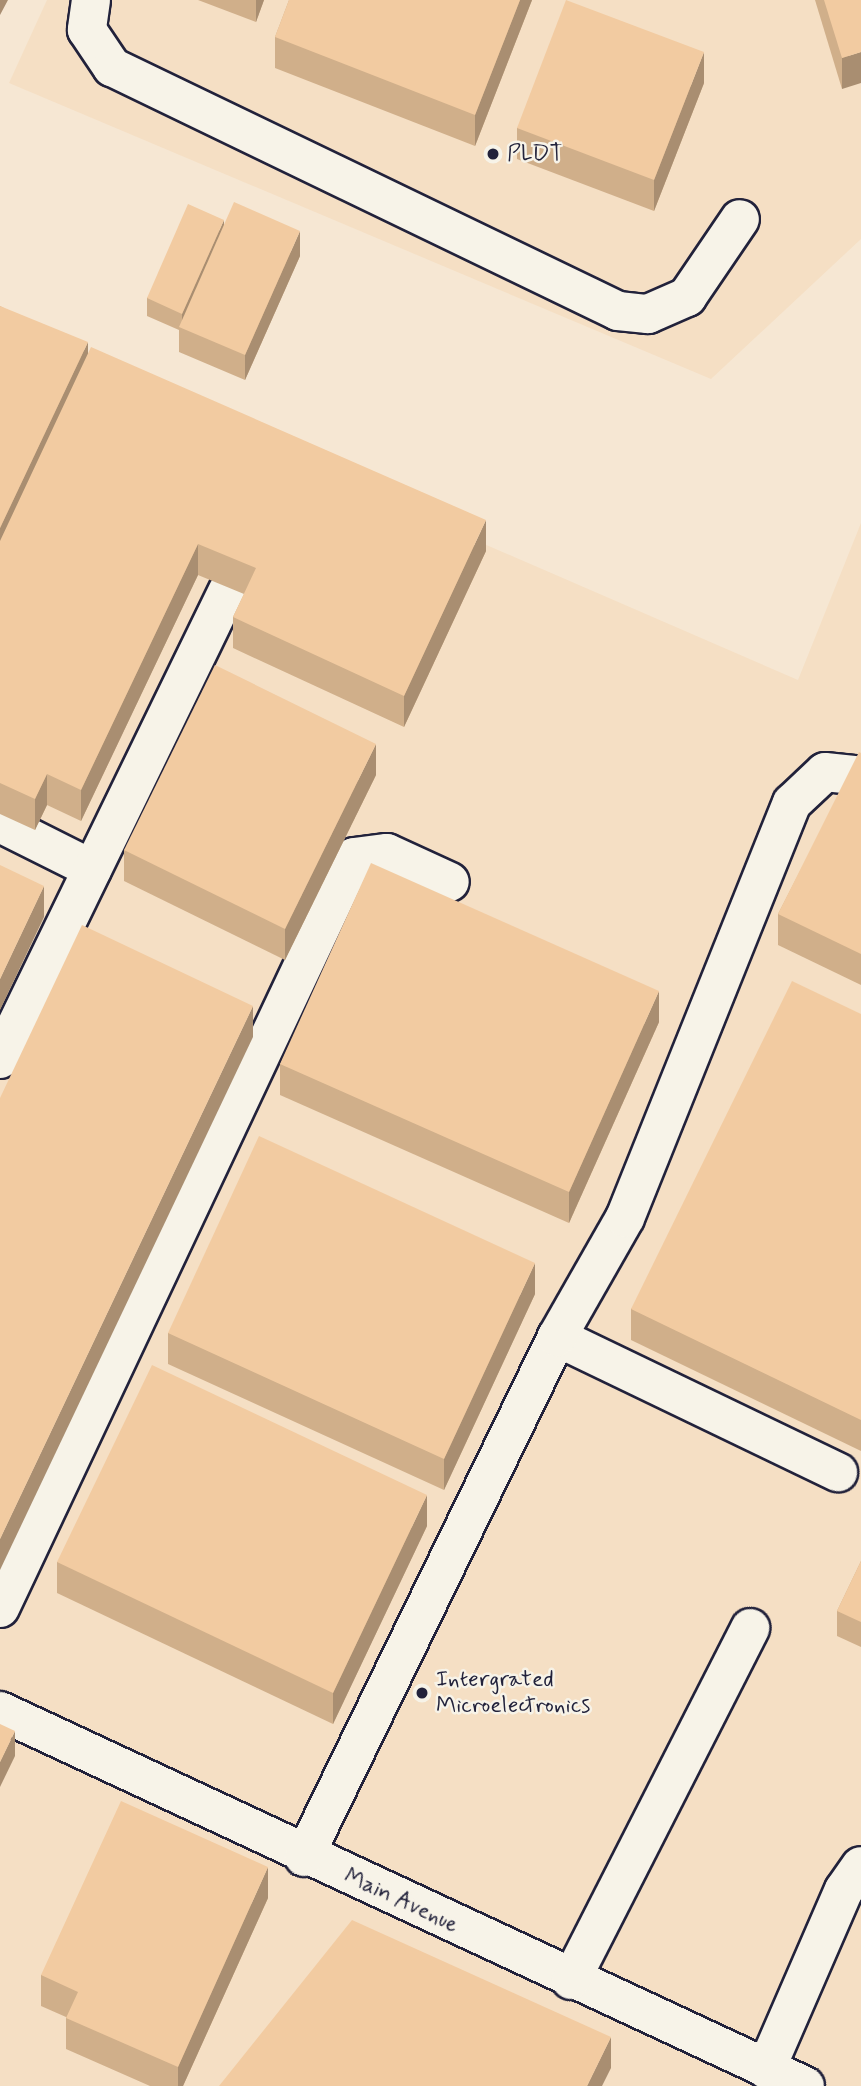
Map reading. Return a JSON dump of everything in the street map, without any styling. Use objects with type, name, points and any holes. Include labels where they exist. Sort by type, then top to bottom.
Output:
[{"type":"street","points":[[91,0],[88,30],[112,67],[618,311],[648,314],[678,304],[740,219]]},
{"type":"street","points":[[0,1059],[228,590]]},
{"type":"street","points":[[304,1857],[557,1337],[625,1218],[792,803],[825,772],[861,776]]},
{"type":"street","points":[[0,823],[92,869]]},
{"type":"street","points":[[0,1608],[354,857],[387,853],[450,882]]},
{"type":"street","points":[[557,1337],[838,1472]]},
{"type":"street","points":[[571,1980],[750,1628]]},
{"type":"street","name":"Main Avenue","points":[[0,1711],[304,1857],[805,2086]]},
{"type":"street","points":[[766,2069],[860,1868]]},
{"type":"shaded area","name":"PLDT","points":[[47,0],[861,0],[861,239],[711,379],[9,83]]},
{"type":"shaded area","points":[[0,334],[798,680],[861,523],[861,2086],[0,2086]]},
{"type":"building","points":[[289,0],[520,0],[475,115],[275,37]]},
{"type":"building","points":[[566,0],[704,52],[654,180],[517,128]]},
{"type":"building","points":[[824,0],[861,0],[861,52],[842,58]]},
{"type":"building","points":[[234,202],[300,231],[245,355],[179,327]]},
{"type":"building","points":[[188,204],[224,220],[182,314],[147,298]]},
{"type":"building","points":[[0,306],[88,342],[0,528]]},
{"type":"building","points":[[91,347],[486,520],[404,696],[233,617],[256,568],[198,544],[81,790],[47,774],[35,799],[0,783],[0,541]]},
{"type":"building","points":[[215,665],[376,744],[285,929],[124,850]]},
{"type":"building","points":[[859,752],[861,753],[861,954],[778,914]]},
{"type":"building","points":[[371,863],[659,991],[569,1192],[280,1064]]},
{"type":"building","points":[[0,865],[44,886],[0,979]]},
{"type":"building","points":[[82,925],[253,1006],[0,1539],[0,1098]]},
{"type":"building","points":[[792,981],[861,1014],[861,1420],[631,1309]]},
{"type":"building","points":[[259,1136],[535,1263],[444,1459],[168,1333]]},
{"type":"building","points":[[152,1365],[427,1495],[333,1693],[57,1562]]},
{"type":"building","points":[[861,1561],[861,1622],[837,1611]]},
{"type":"building","points":[[0,1724],[15,1731],[0,1762]]},
{"type":"building","points":[[121,1801],[268,1867],[178,2067],[66,2018],[78,1992],[41,1975]]},
{"type":"building","points":[[352,1920],[611,2037],[587,2086],[219,2086]]},
{"type":"place","name":"PLDT","points":[[493,154]]},
{"type":"place","name":"Intergrated Microelectronics","points":[[422,1693]]}]
